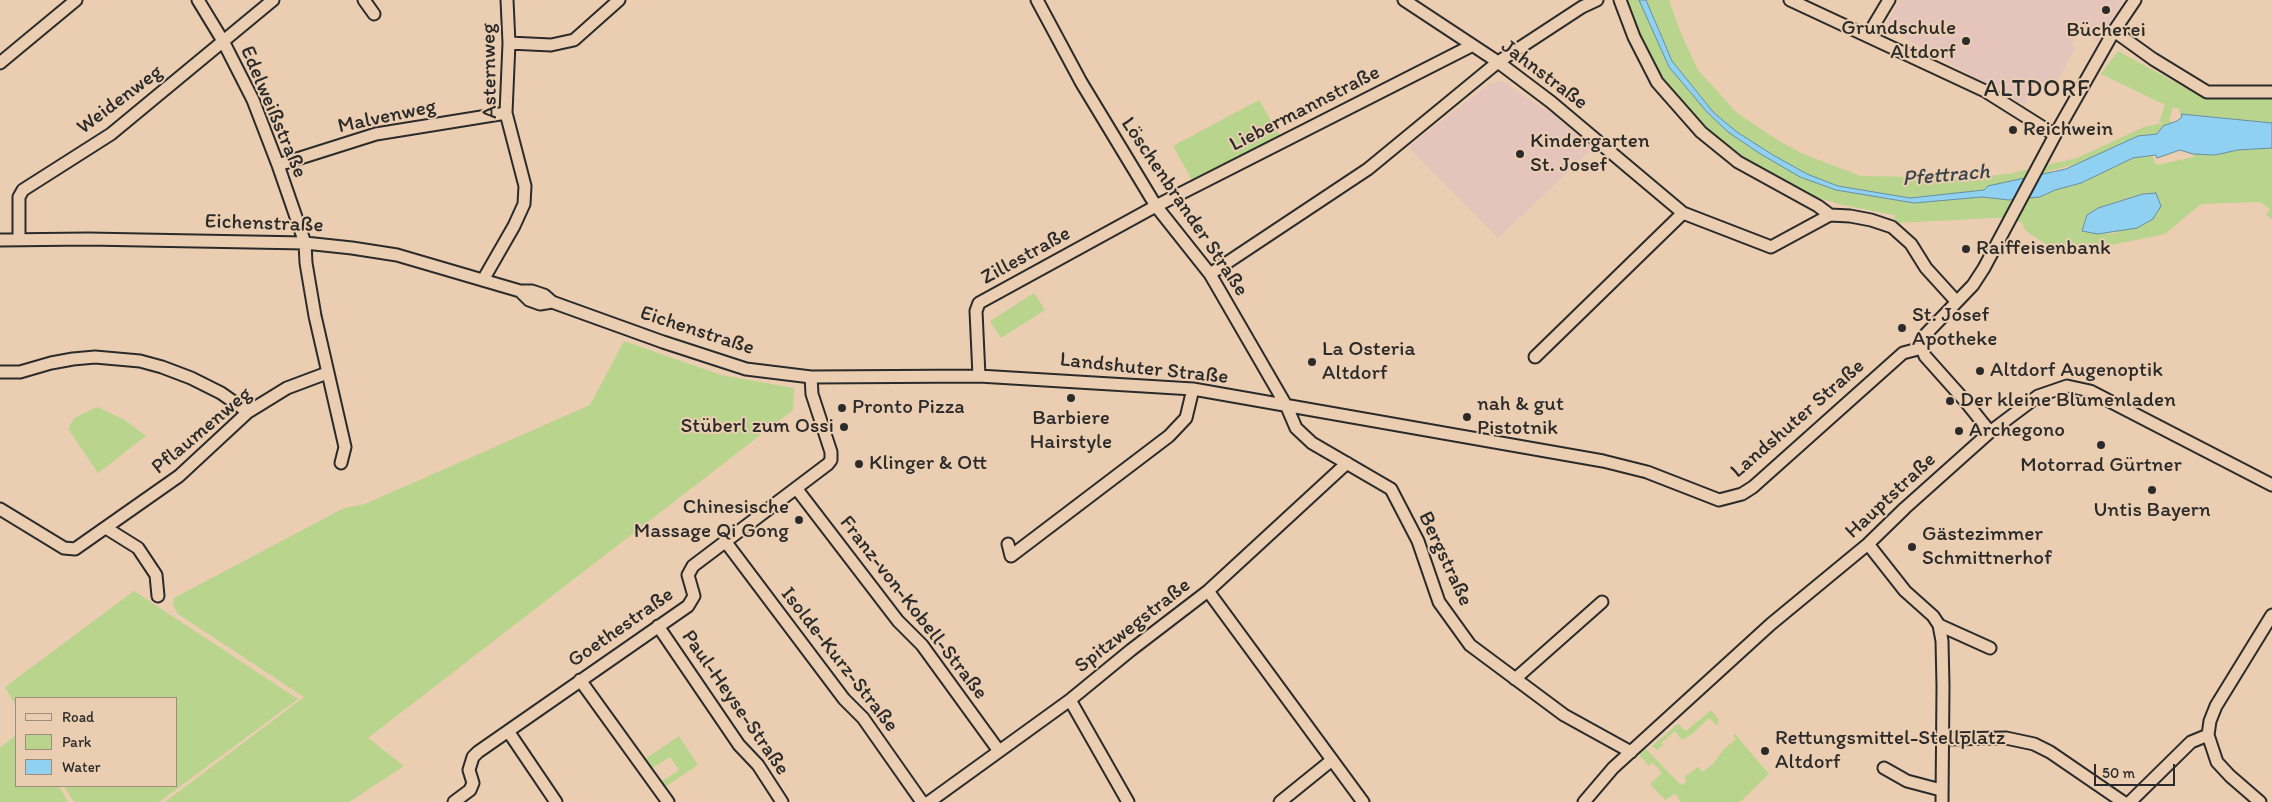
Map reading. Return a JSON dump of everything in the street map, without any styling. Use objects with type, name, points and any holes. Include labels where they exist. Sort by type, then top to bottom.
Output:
[{"type":"street","points":[[0,62],[76,0]]},
{"type":"street","name":"Edelweißstraße","points":[[198,0],[223,41],[253,100],[305,242]]},
{"type":"street","name":"Weidenweg","points":[[19,240],[19,197],[23,190],[111,134],[273,0]]},
{"type":"street","points":[[364,0],[374,14]]},
{"type":"street","name":"Asternweg","points":[[484,280],[524,204],[523,178],[506,113],[509,42],[507,0]]},
{"type":"street","points":[[509,42],[551,45],[574,40],[619,0]]},
{"type":"street","name":"Löschenbrander Straße","points":[[1037,0],[1080,82],[1156,206],[1210,274],[1287,407]]},
{"type":"street","name":"Jahnstraße","points":[[1404,0],[1471,46],[1498,62],[1572,119],[1683,213],[1771,247],[1830,215]]},
{"type":"street","points":[[1210,274],[1368,169],[1498,62],[1597,0]]},
{"type":"street","points":[[1620,0],[1634,37],[1657,82],[1700,132],[1738,162],[1818,206],[1830,215],[1850,216],[1892,227],[1911,244],[1926,268],[1956,300]]},
{"type":"street","points":[[1790,0],[1985,91],[2055,136]]},
{"type":"street","points":[[1868,35],[1889,0]]},
{"type":"street","points":[[1990,432],[1929,361],[1922,348],[1925,335],[1973,284],[1984,268],[2055,136],[2114,32],[2135,0]]},
{"type":"street","points":[[2114,32],[2153,59],[2207,92],[2272,92]]},
{"type":"street","name":"Liebermannstraße","points":[[1156,206],[1471,46]]},
{"type":"street","name":"Malvenweg","points":[[278,165],[376,134],[506,113]]},
{"type":"street","name":"Zillestraße","points":[[980,376],[976,311],[979,303],[1156,206]]},
{"type":"street","points":[[1535,358],[1683,213]]},
{"type":"street","name":"Eichenstraße","points":[[0,240],[88,238],[305,242],[397,255],[520,291],[532,291],[544,295],[552,302],[726,363],[770,373],[835,378]]},
{"type":"street","points":[[305,242],[306,263],[327,373],[345,447],[341,464]]},
{"type":"street","name":"Landshuter Straße","points":[[835,378],[980,376],[1193,389],[1603,461],[1647,472],[1719,500],[1742,494],[1753,487],[1903,353],[1922,348]]},
{"type":"street","points":[[0,372],[20,372],[51,363],[80,358],[95,357],[140,361],[162,366],[190,378],[221,393],[248,412]]},
{"type":"street","name":"Pflaumenweg","points":[[0,509],[64,548],[80,547],[179,476],[248,412],[287,388],[327,373]]},
{"type":"street","name":"Goethestraße","points":[[454,802],[470,790],[473,783],[468,770],[473,757],[692,601],[694,596],[689,580],[690,570],[725,541],[828,464],[832,456],[812,394],[811,377]]},
{"type":"street","name":"Hauptstraße","points":[[1584,802],[1613,768],[1771,624],[1868,544],[1910,503],[1990,432],[2038,396],[2067,386],[2090,391],[2272,485]]},
{"type":"street","points":[[1008,544],[1012,556],[1169,436],[1186,418],[1193,389]]},
{"type":"street","name":"Bergstraße","points":[[1287,407],[1296,428],[1312,444],[1391,488],[1418,541],[1440,602],[1470,645],[1564,715],[1631,752]]},
{"type":"street","name":"Spitzwegstraße","points":[[929,802],[1070,700],[1208,591],[1347,463]]},
{"type":"street","name":"Franz-von-Kobell-Straße","points":[[796,488],[898,621],[922,645],[999,751]]},
{"type":"street","points":[[106,528],[138,548],[156,575],[158,596]]},
{"type":"street","name":"Isolde-Kurz-Straße","points":[[725,541],[844,699],[863,718],[922,802]]},
{"type":"street","points":[[1868,544],[1905,591],[1933,616],[1939,625],[1942,641],[1942,802]]},
{"type":"street","points":[[1208,591],[1363,802]]},
{"type":"street","points":[[1515,680],[1602,602]]},
{"type":"street","points":[[2260,802],[2217,762],[2208,735],[2210,721],[2216,706],[2271,622]]},
{"type":"street","points":[[1939,625],[1990,648]]},
{"type":"street","name":"Paul-Heyse-Straße","points":[[658,626],[738,745],[758,765],[782,802]]},
{"type":"street","points":[[580,680],[668,802]]},
{"type":"street","points":[[1070,700],[1128,802]]},
{"type":"street","points":[[508,732],[556,802]]},
{"type":"street","points":[[2130,802],[2191,742],[2208,735]]},
{"type":"street","points":[[1943,738],[2006,738],[2034,744],[2050,752],[2124,802]]},
{"type":"street","points":[[1280,802],[1332,760]]},
{"type":"street","points":[[1884,768],[1907,781],[1942,790]]},
{"type":"shaded area","points":[[1900,0],[2123,0],[2098,42],[2079,31],[2072,44],[2076,47],[2053,89],[2038,80],[2024,105],[1892,31],[1886,24]]},
{"type":"shaded area","points":[[1503,81],[1544,109],[1546,108],[1593,148],[1498,238],[1408,147],[1488,85]]},
{"type":"green space","points":[[1626,0],[1669,0],[1680,31],[1698,70],[1737,113],[1776,139],[1803,154],[1861,176],[1971,178],[2008,174],[2077,158],[2144,127],[2163,123],[2159,122],[2165,105],[2101,74],[2118,51],[2205,97],[2272,99],[2272,123],[2181,114],[2179,109],[2173,107],[2169,121],[2175,122],[2163,126],[2157,134],[2138,136],[2081,163],[2049,171],[2054,190],[2081,183],[2133,158],[2152,156],[2157,165],[2194,157],[2193,154],[2215,155],[2238,150],[2272,148],[2272,219],[2266,215],[2270,209],[2260,202],[2201,204],[2165,234],[2087,250],[2065,251],[2049,246],[2030,234],[2024,229],[2023,224],[2012,217],[1896,223],[1894,215],[1843,205],[1798,192],[1760,169],[1707,129],[1666,83],[1637,29]],"holes":[[[2143,194],[2116,233],[2098,234],[2082,230],[2124,200]]]},
{"type":"green space","points":[[1259,100],[1281,137],[1193,182],[1173,146]]},
{"type":"green space","points":[[1034,293],[1045,310],[1001,338],[990,321]]},
{"type":"green space","points":[[624,341],[721,375],[794,388],[793,410],[368,738],[404,766],[349,802],[165,802],[304,697],[178,614],[173,605],[174,598],[344,508],[365,504],[590,405]]},
{"type":"green space","points":[[97,407],[125,420],[146,436],[98,473],[68,429],[74,418]]},
{"type":"green space","points":[[134,591],[298,699],[159,802],[74,802],[65,787],[178,787],[178,697],[15,697],[15,704],[5,687]]},
{"type":"green space","points":[[1711,710],[1719,720],[1717,726],[1709,718],[1692,734],[1682,740],[1675,731],[1661,743],[1663,745],[1657,750],[1652,746],[1678,724],[1686,731]]},
{"type":"green space","points":[[1734,733],[1769,774],[1740,802],[1681,802],[1675,794],[1665,800],[1650,784],[1662,773],[1653,763],[1649,766],[1639,755],[1646,749],[1681,785],[1687,782],[1684,777],[1698,767],[1702,772],[1712,765],[1724,749],[1736,739],[1733,736]]},
{"type":"green space","points":[[15,736],[15,787],[60,787],[68,802],[0,802],[0,748]]},
{"type":"green space","points":[[679,736],[698,765],[665,787],[661,782],[679,770],[670,757],[652,768],[645,759]]},
{"type":"water","points":[[1639,0],[1646,0],[1672,61],[1714,113],[1737,132],[1773,155],[1807,174],[1838,186],[1910,198],[1984,190],[1988,186],[2066,169],[2138,136],[2157,134],[2163,126],[2182,117],[2181,114],[2272,123],[2272,148],[2238,150],[2215,155],[2193,154],[2180,150],[2157,158],[2156,155],[2133,158],[2081,183],[2055,190],[2040,197],[2009,200],[1982,197],[1914,203],[1836,190],[1800,177],[1759,153],[1728,132],[1707,112],[1669,67]]},
{"type":"water","points":[[2156,193],[2161,206],[2153,219],[2137,228],[2098,234],[2082,231],[2087,215],[2098,208],[2143,194]]},
{"type":"place","name":"Bücherei","points":[[2106,10]]},
{"type":"place","name":"Grundschule Altdorf","points":[[1966,41]]},
{"type":"place","name":"Reichwein","points":[[2013,130]]},
{"type":"place","name":"Kindergarten St. Josef","points":[[1520,154]]},
{"type":"place","name":"Raiffeisenbank","points":[[1966,249]]},
{"type":"place","name":"St. Josef Apotheke","points":[[1902,328]]},
{"type":"place","name":"La Osteria Altdorf","points":[[1312,362]]},
{"type":"place","name":"Altdorf Augenoptik","points":[[1980,371]]},
{"type":"place","name":"Barbiere Hairstyle","points":[[1071,398]]},
{"type":"place","name":"Der kleine Blumenladen","points":[[1950,401]]},
{"type":"place","name":"Pronto Pizza","points":[[842,408]]},
{"type":"place","name":"nah & gut Pistotnik","points":[[1467,417]]},
{"type":"place","name":"Stüberl zum Ossi","points":[[844,427]]},
{"type":"place","name":"Archegono","points":[[1959,431]]},
{"type":"place","name":"Motorrad Gürtner","points":[[2101,445]]},
{"type":"place","name":"Klinger & Ott","points":[[859,464]]},
{"type":"place","name":"Untis Bayern","points":[[2152,490]]},
{"type":"place","name":"Chinesische Massage Qi Gong","points":[[799,520]]},
{"type":"place","name":"Gästezimmer Schmittnerhof","points":[[1912,547]]},
{"type":"place","name":"Rettungsmittel-Stellplatz Altdorf","points":[[1765,751]]},
{"type":"district","name":"ALTDORF","points":[[2037,90]]},
{"type":"water label","name":"Pfettrach","points":[[1946,176]]}]
